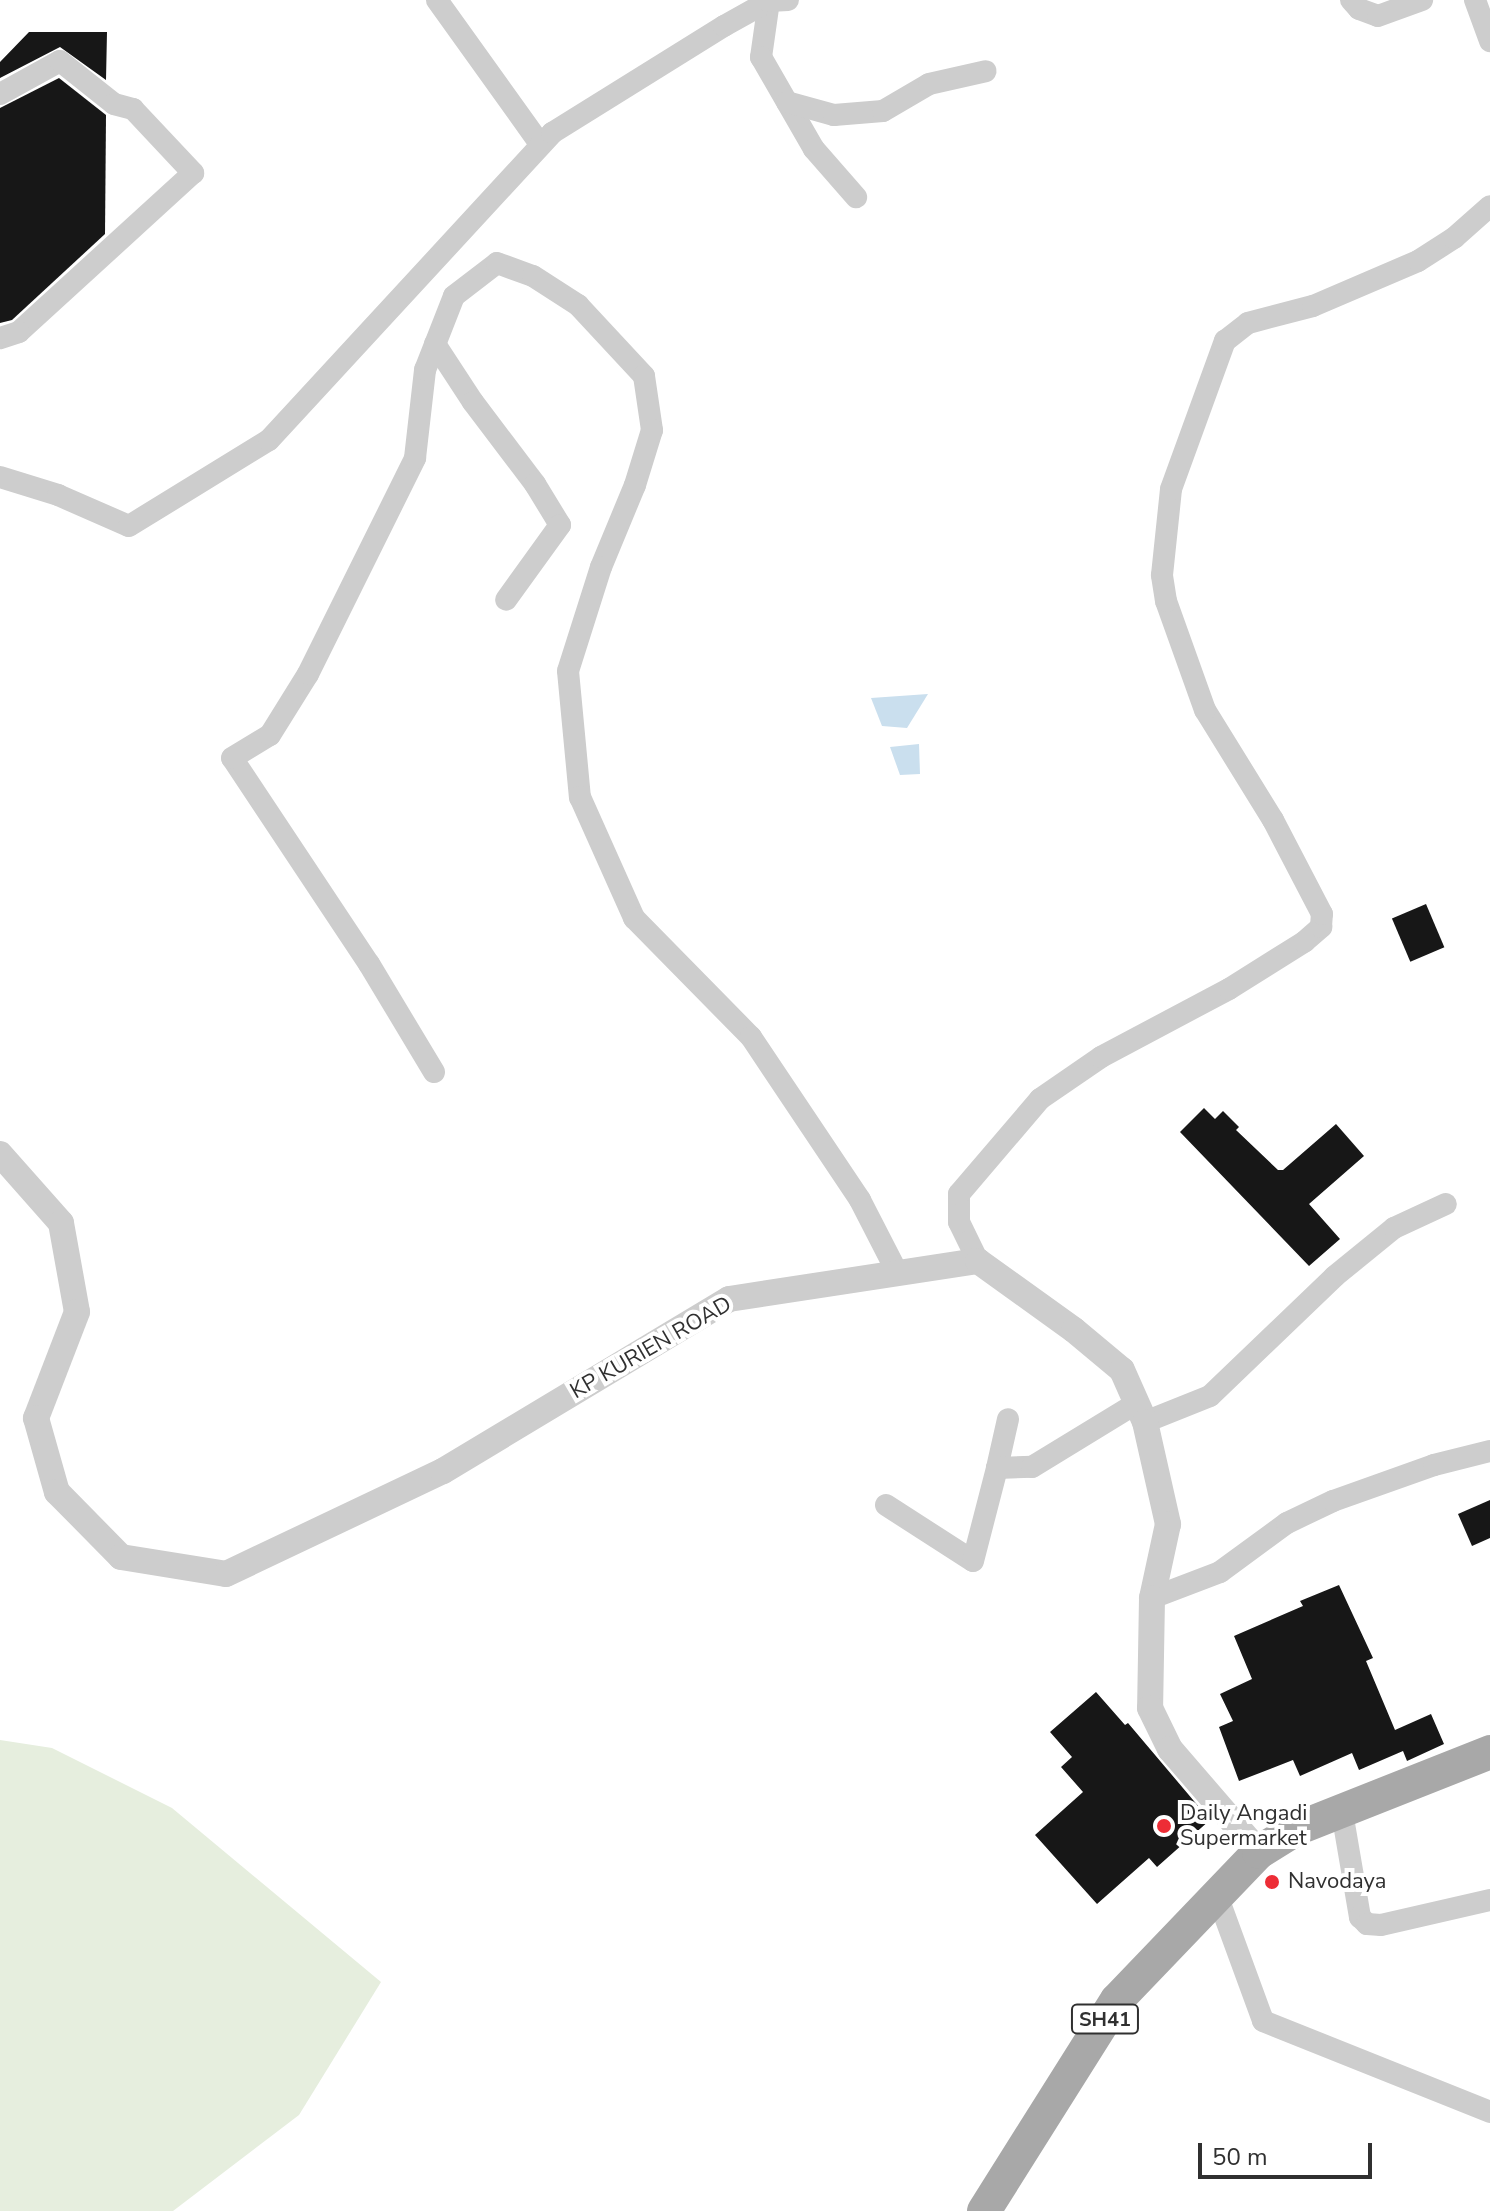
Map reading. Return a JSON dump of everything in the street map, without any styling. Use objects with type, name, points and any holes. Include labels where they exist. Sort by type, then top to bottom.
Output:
[{"type":"main road","name":"SH41","points":[[984,2211],[1117,2000],[1259,1852],[1296,1829],[1490,1752]]},
{"type":"street","points":[[437,0],[541,145]]},
{"type":"street","points":[[1351,0],[1359,9],[1378,16],[1422,0]]},
{"type":"street","points":[[1475,0],[1490,41]]},
{"type":"street","points":[[0,477],[58,495],[129,526],[269,440],[552,133],[778,1]]},
{"type":"street","points":[[778,1],[761,57],[814,149],[856,197]]},
{"type":"street","points":[[0,94],[60,61],[114,104],[133,109],[193,173],[19,332],[0,338]]},
{"type":"street","points":[[787,102],[834,115],[883,111],[929,84],[986,71]]},
{"type":"street","points":[[1259,1852],[1170,1749],[1150,1708],[1152,1598],[1168,1524],[1141,1412],[1122,1370],[1074,1330],[978,1261],[959,1222],[959,1194],[1040,1099],[1101,1057],[1229,989],[1304,942],[1321,927],[1322,914],[1273,820],[1205,710],[1166,601],[1162,575],[1171,489],[1225,341],[1248,323],[1313,306],[1418,261],[1454,238],[1490,206]]},
{"type":"street","points":[[434,1072],[369,964],[232,758],[270,735],[308,674],[415,458],[425,370],[454,296],[497,263],[533,276],[578,305],[644,376],[652,430],[635,485],[601,567],[568,671],[580,797],[634,918],[751,1037],[860,1200],[897,1272]]},
{"type":"street","points":[[435,344],[473,402],[535,484],[560,525],[506,600]]},
{"type":"street","name":"KP KURIEN ROAD","points":[[0,1154],[61,1223],[77,1312],[36,1418],[57,1492],[121,1557],[226,1574],[443,1471],[729,1299],[978,1261]]},
{"type":"street","points":[[997,1468],[1032,1467],[1141,1412],[1210,1396],[1335,1276],[1382,1237],[1394,1228],[1446,1204]]},
{"type":"street","points":[[886,1505],[973,1561],[1008,1419]]},
{"type":"street","points":[[1152,1598],[1220,1572],[1287,1523],[1333,1501],[1434,1465],[1490,1451]]},
{"type":"street","points":[[1342,1812],[1360,1917],[1367,1924],[1381,1925],[1490,1900]]},
{"type":"street","points":[[1217,1895],[1263,2021],[1490,2112]]},
{"type":"green space","points":[[0,1740],[52,1748],[172,1808],[381,1982],[299,2115],[173,2211],[0,2211]]},
{"type":"water","points":[[928,694],[907,728],[882,726],[871,698]]},
{"type":"water","points":[[919,744],[920,774],[900,775],[890,747]]},
{"type":"building","points":[[29,32],[107,32],[106,80],[60,47],[0,78],[0,62]]},
{"type":"building","points":[[59,78],[106,115],[105,234],[12,320],[0,323],[0,108]]},
{"type":"building","points":[[1426,904],[1444,947],[1410,962],[1392,918]]},
{"type":"building","points":[[1204,1108],[1215,1119],[1223,1111],[1239,1127],[1236,1130],[1278,1170],[1283,1170],[1336,1124],[1364,1156],[1309,1204],[1340,1239],[1309,1266],[1180,1132]]},
{"type":"building","points":[[1490,1500],[1490,1538],[1472,1546],[1458,1514]]},
{"type":"building","points":[[1339,1585],[1373,1658],[1366,1661],[1395,1730],[1431,1714],[1444,1744],[1407,1761],[1403,1751],[1359,1770],[1352,1753],[1300,1776],[1293,1760],[1239,1781],[1219,1727],[1233,1721],[1220,1694],[1252,1679],[1234,1636],[1303,1606],[1300,1601]]},
{"type":"building","points":[[1096,1692],[1125,1725],[1128,1723],[1210,1820],[1157,1867],[1149,1858],[1097,1904],[1035,1835],[1083,1792],[1061,1767],[1072,1757],[1050,1732]]},
{"type":"place","name":"Daily Angadi Supermarket","points":[[1164,1826]]},
{"type":"place","name":"Navodaya","points":[[1272,1882]]}]
